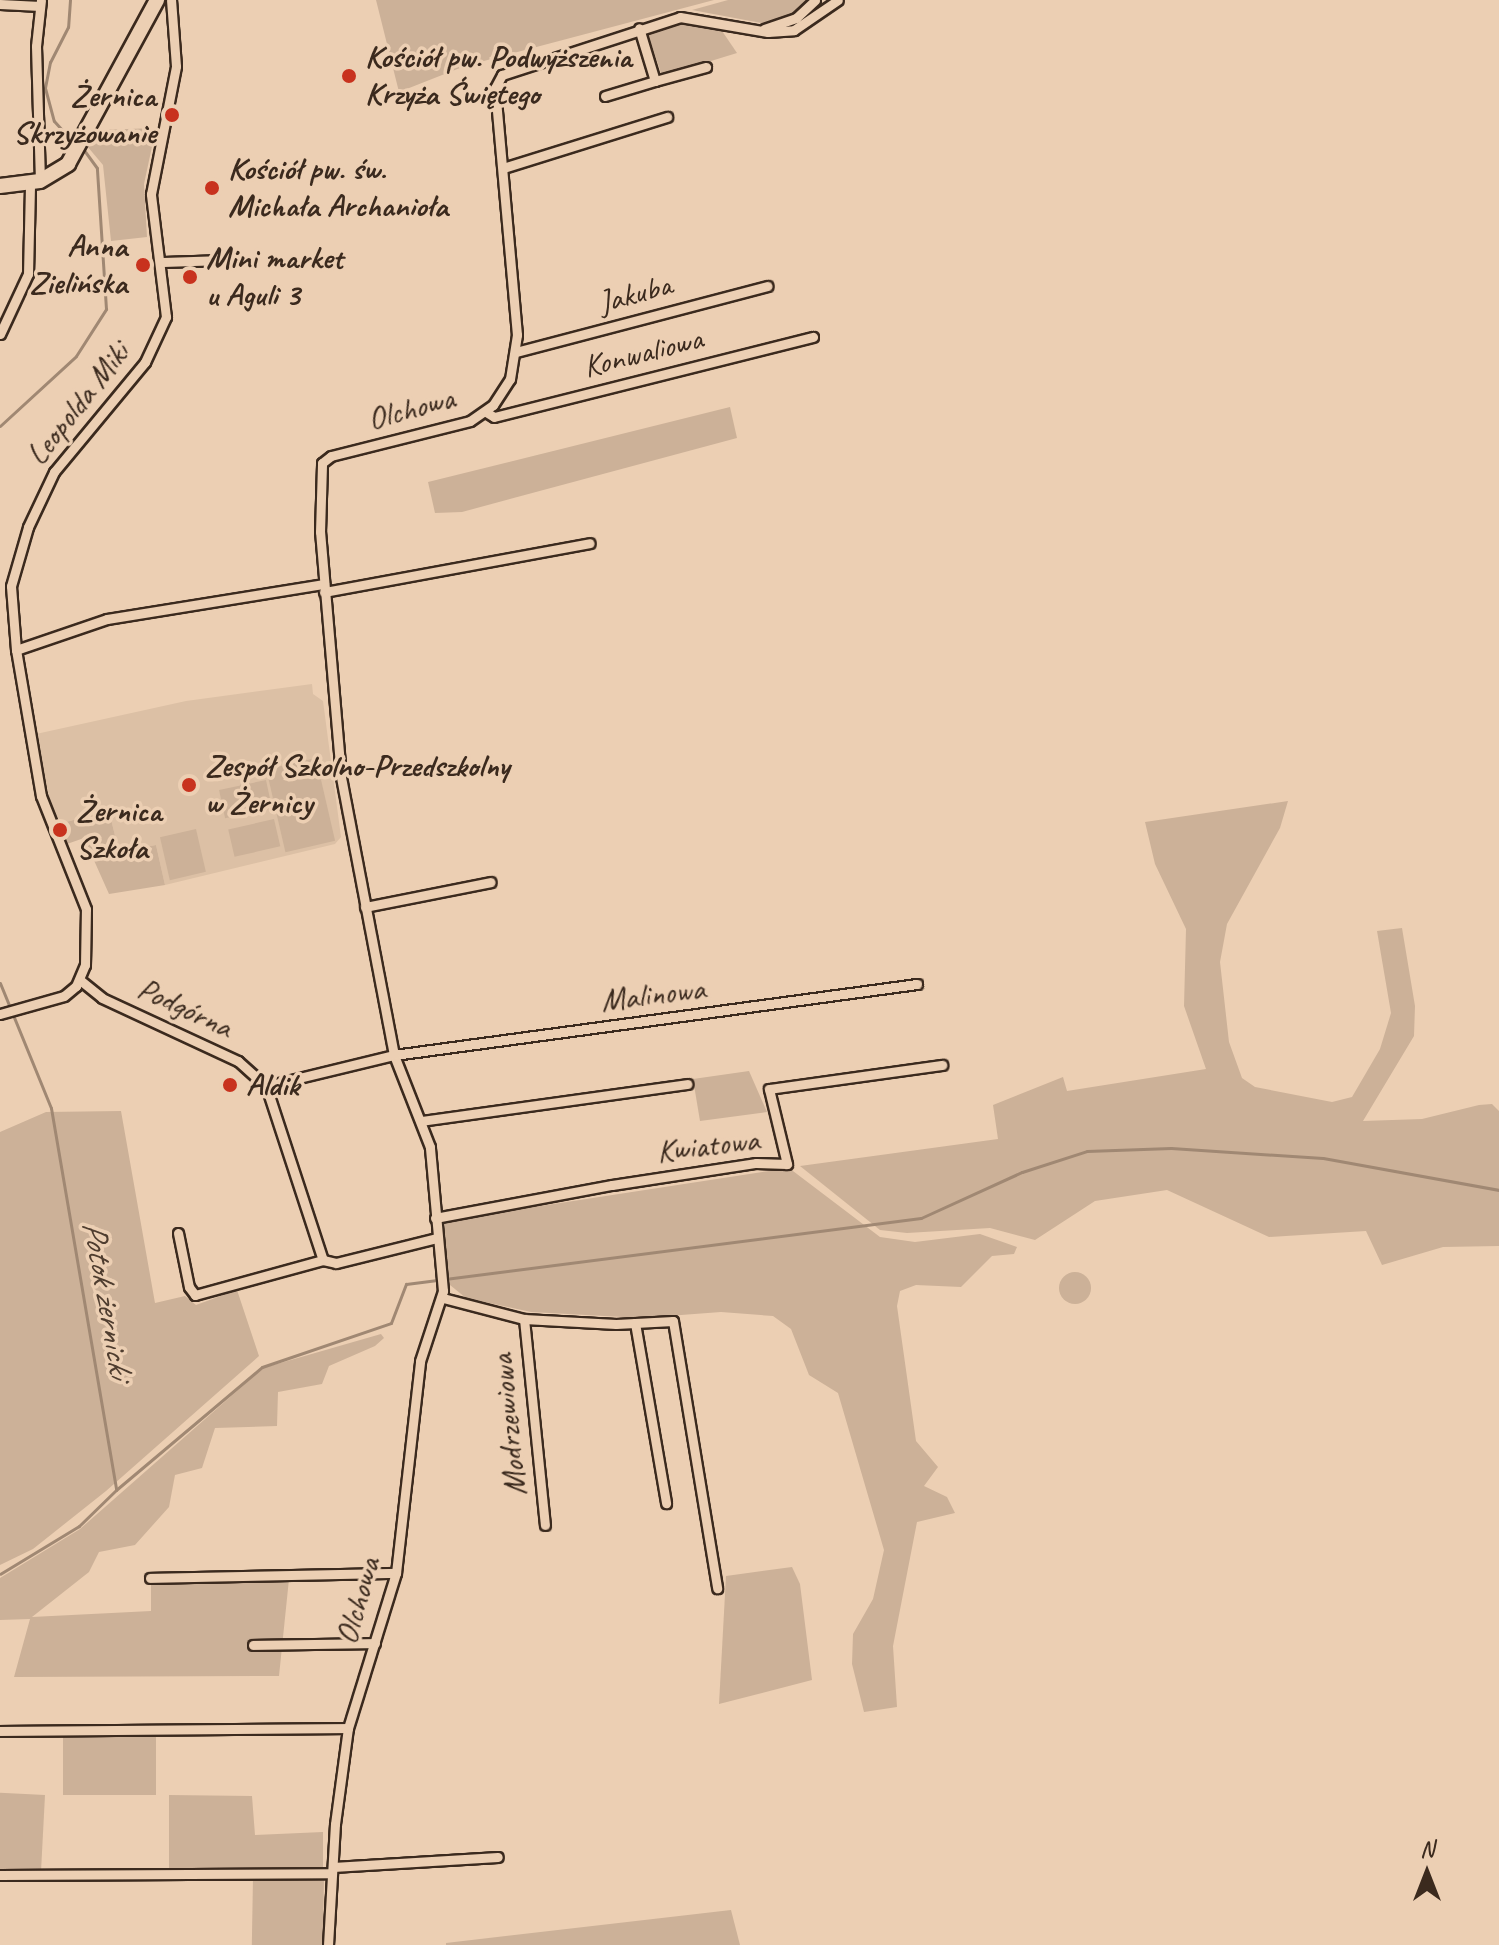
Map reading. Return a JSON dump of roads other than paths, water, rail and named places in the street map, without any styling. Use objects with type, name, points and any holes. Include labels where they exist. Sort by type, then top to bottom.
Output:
[{"type":"street","points":[[0,186],[35,183],[75,154],[157,0]]},
{"type":"street","name":"Leopolda Miki","points":[[80,980],[86,956],[85,902],[41,796],[16,650],[12,579],[28,527],[65,457],[156,343],[167,311],[151,194],[176,66],[171,0]]},
{"type":"street","name":"Olchowa","points":[[756,30],[796,18],[815,0]]},
{"type":"street","name":"Olchowa","points":[[328,1945],[348,1728],[396,1573],[420,1361],[443,1298],[443,1284],[430,1147],[394,1055],[341,776],[319,514],[325,459],[453,427],[486,412],[510,379],[516,352],[498,79],[525,64],[639,28],[691,16],[756,30],[794,30],[838,0]]},
{"type":"street","points":[[0,4],[40,3],[36,46],[35,183],[28,274],[0,334]]},
{"type":"street","points":[[639,28],[655,81]]},
{"type":"street","points":[[605,96],[706,67]]},
{"type":"street","points":[[503,168],[667,117]]},
{"type":"street","points":[[160,262],[219,260]]},
{"type":"street","name":"Jakuba","points":[[516,352],[767,286]]},
{"type":"street","name":"Konwaliowa","points":[[486,412],[494,417],[813,337]]},
{"type":"street","points":[[16,650],[107,619],[324,588],[590,543]]},
{"type":"street","points":[[365,907],[491,882]]},
{"type":"street","points":[[8,1012],[64,996],[80,980]]},
{"type":"street","name":"Podgórna","points":[[80,980],[102,998],[238,1061],[266,1086]]},
{"type":"street","name":"Malinowa","points":[[394,1055],[917,984]]},
{"type":"street","points":[[323,1260],[266,1086],[394,1055]]},
{"type":"street","name":"Kwiatowa","points":[[435,1218],[612,1185],[756,1163],[787,1164],[769,1089],[942,1065]]},
{"type":"street","points":[[421,1121],[687,1084]]},
{"type":"street","points":[[178,1233],[189,1287],[195,1295],[323,1260],[336,1263],[437,1238]]},
{"type":"street","points":[[443,1298],[524,1319],[635,1323],[673,1321],[717,1588]]},
{"type":"street","name":"Modrzewiowa","points":[[524,1319],[545,1525]]},
{"type":"street","points":[[635,1323],[666,1503]]},
{"type":"street","points":[[150,1578],[396,1573]]},
{"type":"street","points":[[253,1645],[375,1643]]},
{"type":"street","points":[[0,1731],[348,1728]]},
{"type":"street","points":[[0,1875],[333,1870],[498,1857]]},
{"type":"waterway","name":"Potok żernicki","points":[[70,0],[68,27],[50,62],[45,88],[54,121],[73,142]]},
{"type":"waterway","name":"Potok żernicki","points":[[0,426],[76,356],[106,309],[97,168],[83,149]]},
{"type":"waterway","name":"Potok żernicki","points":[[0,983],[51,1108],[116,1490],[79,1526],[0,1574]]},
{"type":"waterway","points":[[116,1490],[262,1367],[391,1323],[406,1284],[921,1218],[1022,1172],[1087,1151],[1171,1148],[1323,1158],[1499,1190]]},
{"type":"place","name":"Kościół pw. Podwyższenia Krzyża Świętego","points":[[349,76]]},
{"type":"place","name":"Żernica Skrzyżowanie","points":[[172,115]]},
{"type":"place","name":"Kościół pw. św. Michała Archanioła","points":[[212,188]]},
{"type":"place","name":"Anna Zielińska","points":[[143,265]]},
{"type":"place","name":"Mini market u Aguli 3","points":[[190,277]]},
{"type":"place","name":"Zespół Szkolno-Przedszkolny w Żernicy","points":[[189,785]]},
{"type":"place","name":"Żernica Szkoła","points":[[60,830]]},
{"type":"place","name":"Aldik","points":[[230,1085]]}]
